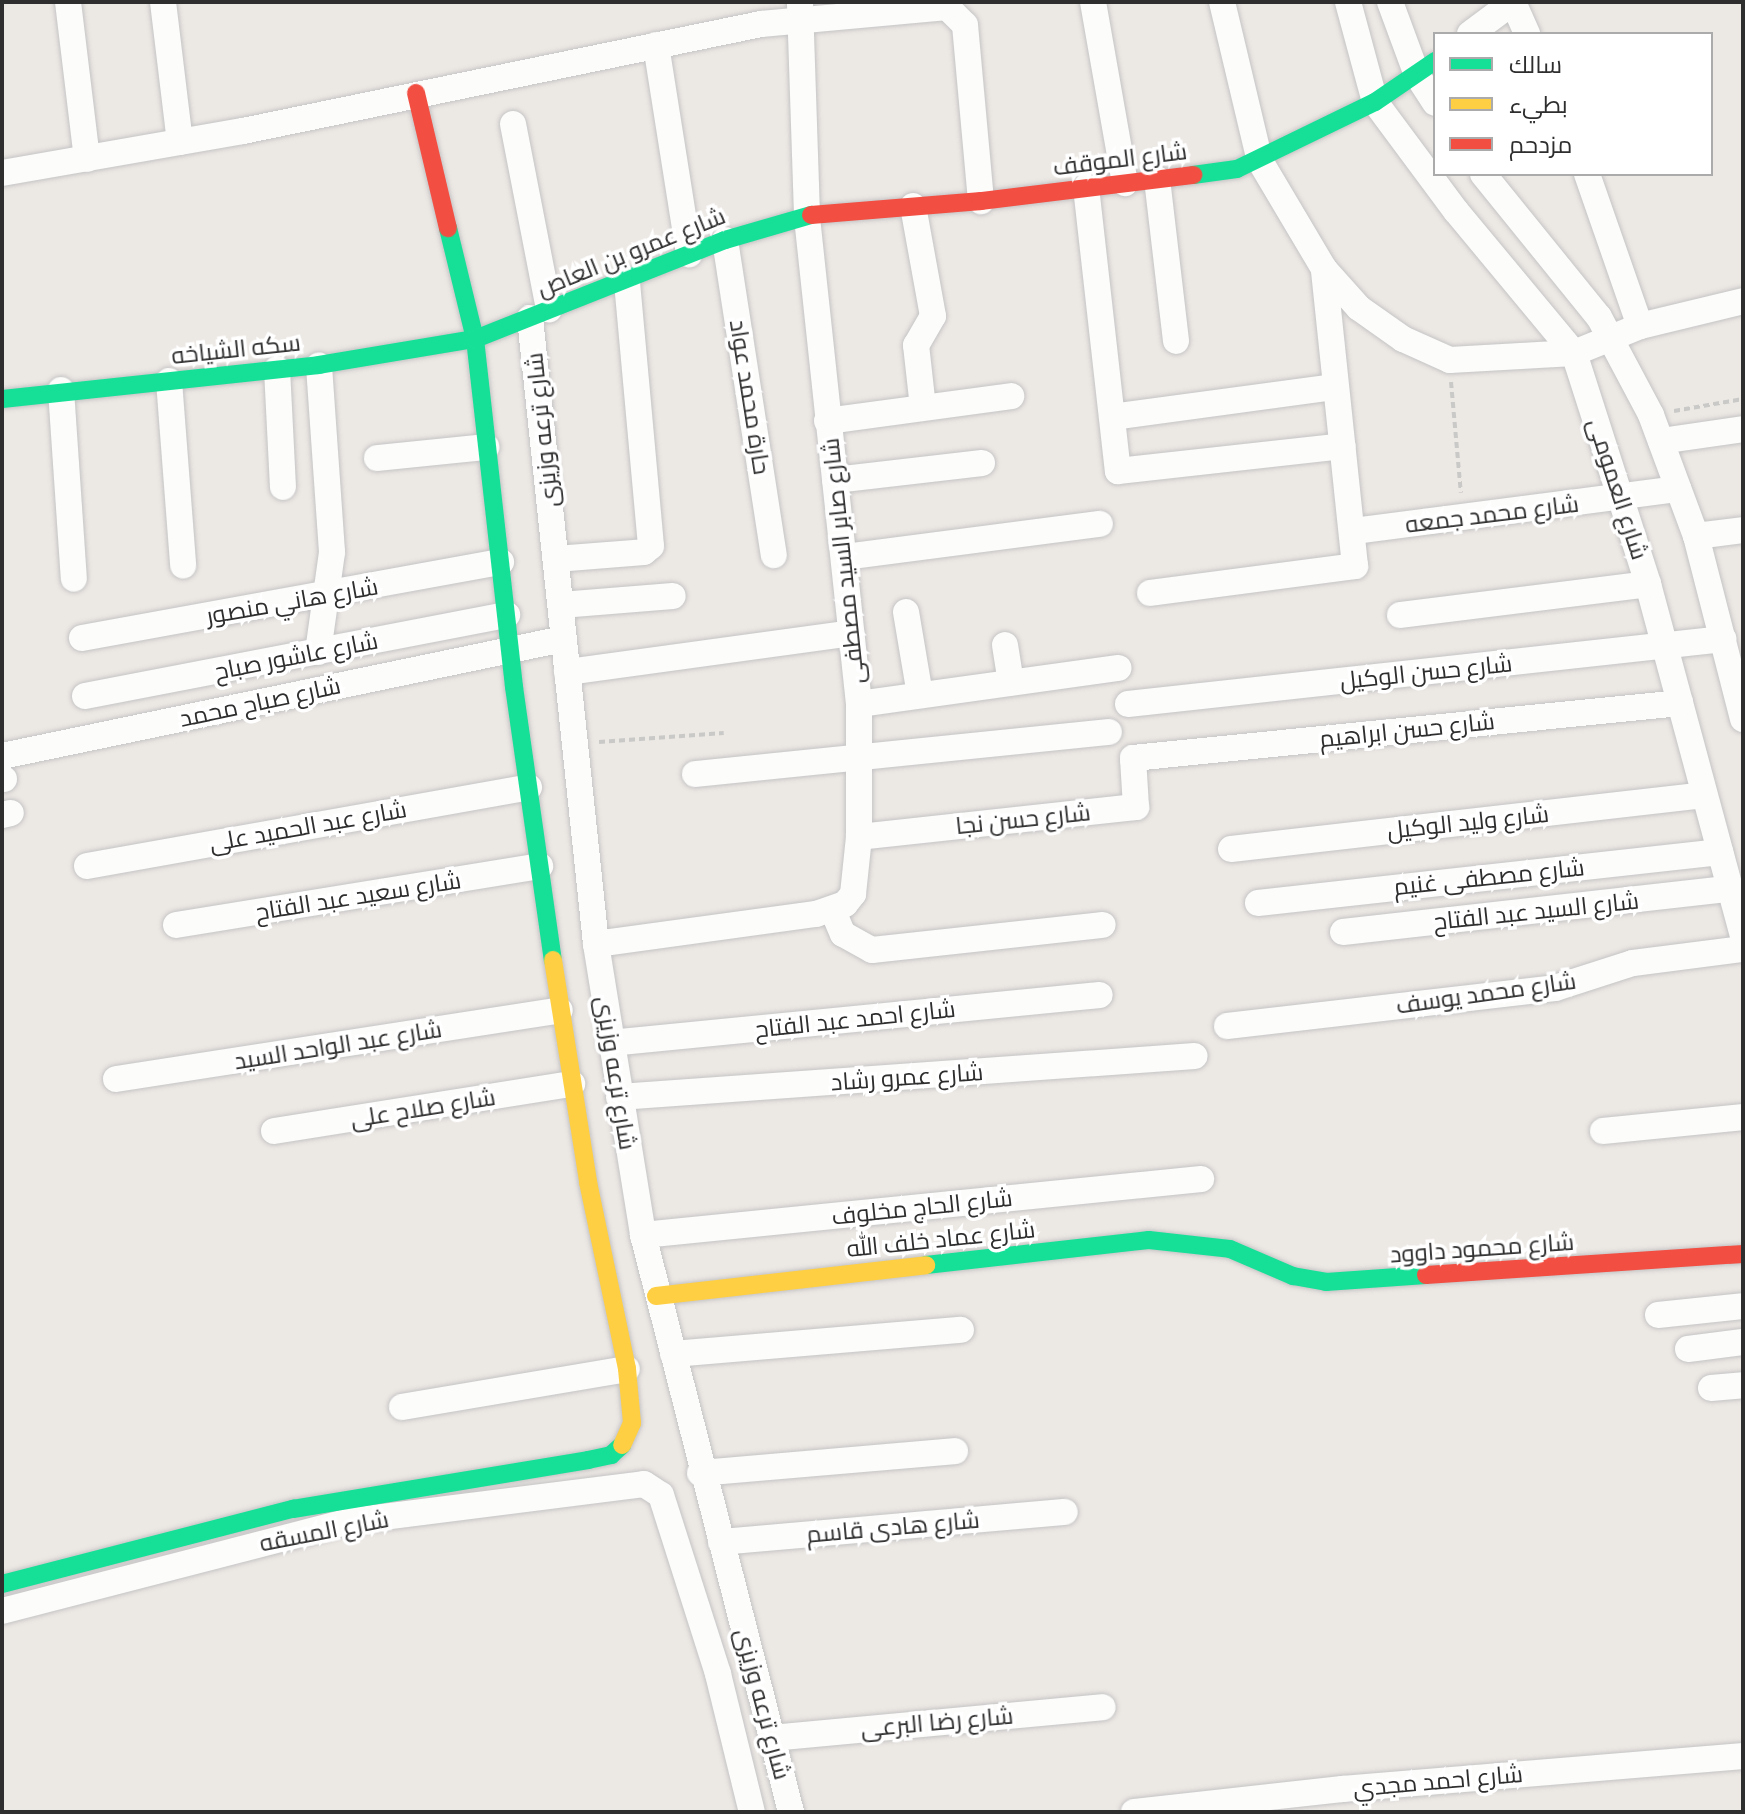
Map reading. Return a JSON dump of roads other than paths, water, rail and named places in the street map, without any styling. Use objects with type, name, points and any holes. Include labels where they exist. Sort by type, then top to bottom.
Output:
[{"type":"street","points":[[68,2],[87,159]]},
{"type":"street","points":[[163,2],[180,142]]},
{"type":"street","points":[[1093,2],[1125,183]]},
{"type":"street","points":[[1222,2],[1260,161],[1324,269],[1380,325],[1450,360],[1574,353],[1640,326],[1743,301]]},
{"type":"street","points":[[1348,2],[1375,102]]},
{"type":"street","points":[[1390,2],[1426,68],[1433,95]]},
{"type":"street","points":[[1473,32],[1513,2],[1526,32]]},
{"type":"street","points":[[2,173],[180,142],[656,45],[760,13],[946,4],[965,25],[981,201]]},
{"type":"street","name":"شارع صابر السيد مصطفى","points":[[800,12],[807,215],[859,704],[859,837],[853,894],[839,908]]},
{"type":"street","points":[[656,45],[689,254]]},
{"type":"street","name":"شارع الموقف","points":[[807,215],[981,201],[1157,179],[1260,161],[1375,102],[1426,68]]},
{"type":"street","name":"شارع ترعه وزيزى","points":[[416,93],[475,339],[507,615],[560,1010],[627,1369],[632,1423],[627,1441]]},
{"type":"street","name":"شارع العمومى","points":[[1375,102],[1504,269],[1574,353],[1648,584],[1729,889],[1741,923]]},
{"type":"street","name":"شارع ترعه وزيزى","points":[[513,124],[540,314],[563,639],[596,944],[610,1043],[656,1296],[791,1812]]},
{"type":"street","points":[[1484,176],[1534,243],[1613,336],[1651,415],[1728,626],[1743,719]]},
{"type":"street","points":[[1588,176],[1640,326]]},
{"type":"street","points":[[1157,179],[1176,341]]},
{"type":"street","points":[[1086,187],[1118,471],[1343,446]]},
{"type":"street","points":[[913,206],[933,316],[916,345],[923,407]]},
{"type":"street","name":"شارع عمرو بن العاص","points":[[475,339],[725,240],[807,215]]},
{"type":"street","name":"حارة محمد عواد","points":[[725,240],[774,555]]},
{"type":"street","points":[[1504,269],[1534,243]]},
{"type":"street","points":[[1150,593],[1355,566],[1354,531],[1335,387],[1324,269]]},
{"type":"street","points":[[556,559],[649,550],[627,280]]},
{"type":"street","name":"سكه الشياخه","points":[[2,399],[61,390],[319,365],[475,339]]},
{"type":"street","points":[[318,652],[332,552],[319,365]]},
{"type":"street","points":[[277,369],[283,487]]},
{"type":"street","points":[[169,381],[183,565]]},
{"type":"street","points":[[1112,417],[1335,387]]},
{"type":"street","points":[[61,390],[74,579]]},
{"type":"street","points":[[827,421],[1011,396]]},
{"type":"street","points":[[1661,441],[1743,429]]},
{"type":"street","points":[[377,458],[486,447]]},
{"type":"street","points":[[835,480],[982,463]]},
{"type":"street","name":"شارع محمد جمعه","points":[[1354,531],[1678,489]]},
{"type":"street","points":[[845,557],[1100,524]]},
{"type":"street","points":[[1696,536],[1743,530]]},
{"type":"street","name":"شارع هاني منصور","points":[[82,638],[501,562]]},
{"type":"street","points":[[1400,615],[1648,584]]},
{"type":"street","points":[[561,605],[673,596]]},
{"type":"street","points":[[906,612],[920,695]]},
{"type":"street","name":"شارع عاشور صباح","points":[[85,696],[507,615]]},
{"type":"street","name":"شارع حسن الوكيل","points":[[1128,704],[1665,646],[1728,626]]},
{"type":"street","points":[[567,672],[851,633]]},
{"type":"street","name":"شارع صباح محمد","points":[[4,771],[563,639]]},
{"type":"street","points":[[1005,645],[1011,683]]},
{"type":"street","points":[[859,704],[1119,668]]},
{"type":"street","name":"شارع حسن ابراهيم","points":[[1133,758],[1680,703]]},
{"type":"street","points":[[695,774],[1109,732]]},
{"type":"street","name":"شارع حسن نجا","points":[[859,837],[1136,807],[1133,758]]},
{"type":"street","name":"شارع عبد الحميد على","points":[[87,866],[529,787]]},
{"type":"street","name":"شارع وليد الوكيل","points":[[1231,849],[1704,795]]},
{"type":"street","name":"شارع مصطفى غنيم","points":[[1258,903],[1720,852]]},
{"type":"street","name":"شارع سعيد عبد الفتاح","points":[[176,925],[540,866]]},
{"type":"street","name":"شارع السيد عبد الفتاح","points":[[1343,932],[1729,889]]},
{"type":"street","points":[[596,944],[839,908],[843,934],[872,950],[1103,925]]},
{"type":"street","name":"شارع محمد يوسف","points":[[1227,1026],[1555,988],[1633,963],[1743,949]]},
{"type":"street","name":"شارع احمد عبد الفتاح","points":[[610,1043],[1100,995]]},
{"type":"street","name":"شارع عبد الواحد السيد","points":[[116,1079],[560,1010]]},
{"type":"street","name":"شارع عمرو رشاد","points":[[619,1097],[1195,1056]]},
{"type":"street","name":"شارع صلاح على","points":[[274,1131],[572,1084]]},
{"type":"street","points":[[1603,1131],[1743,1117]]},
{"type":"street","name":"شارع الحاج مخلوف","points":[[643,1235],[1201,1179]]},
{"type":"street","name":"شارع عماد خلف الله","points":[[656,1296],[1149,1240],[1230,1249]]},
{"type":"street","name":"شارع محمود داوود","points":[[1230,1249],[1293,1276],[1348,1282],[1743,1254]]},
{"type":"street","points":[[1658,1315],[1743,1306]]},
{"type":"street","points":[[673,1354],[961,1330]]},
{"type":"street","points":[[1688,1349],[1743,1342]]},
{"type":"street","points":[[402,1407],[627,1369]]},
{"type":"street","points":[[1711,1388],[1743,1385]]},
{"type":"street","name":"شارع المسقه","points":[[2,1584],[293,1509],[611,1455],[627,1441]]},
{"type":"street","points":[[700,1473],[955,1451]]},
{"type":"street","name":"شارع ترعه وزيزى","points":[[651,1486],[661,1495],[718,1674],[752,1812]]},
{"type":"street","name":"شارع المسقه","points":[[2,1611],[351,1521],[651,1486]]},
{"type":"street","name":"شارع هادى قاسم","points":[[721,1542],[1065,1512]]},
{"type":"street","name":"شارع رضا البرعى","points":[[771,1738],[1103,1707]]},
{"type":"street","name":"شارع احمد مجدي","points":[[1134,1812],[1743,1756]]}]
